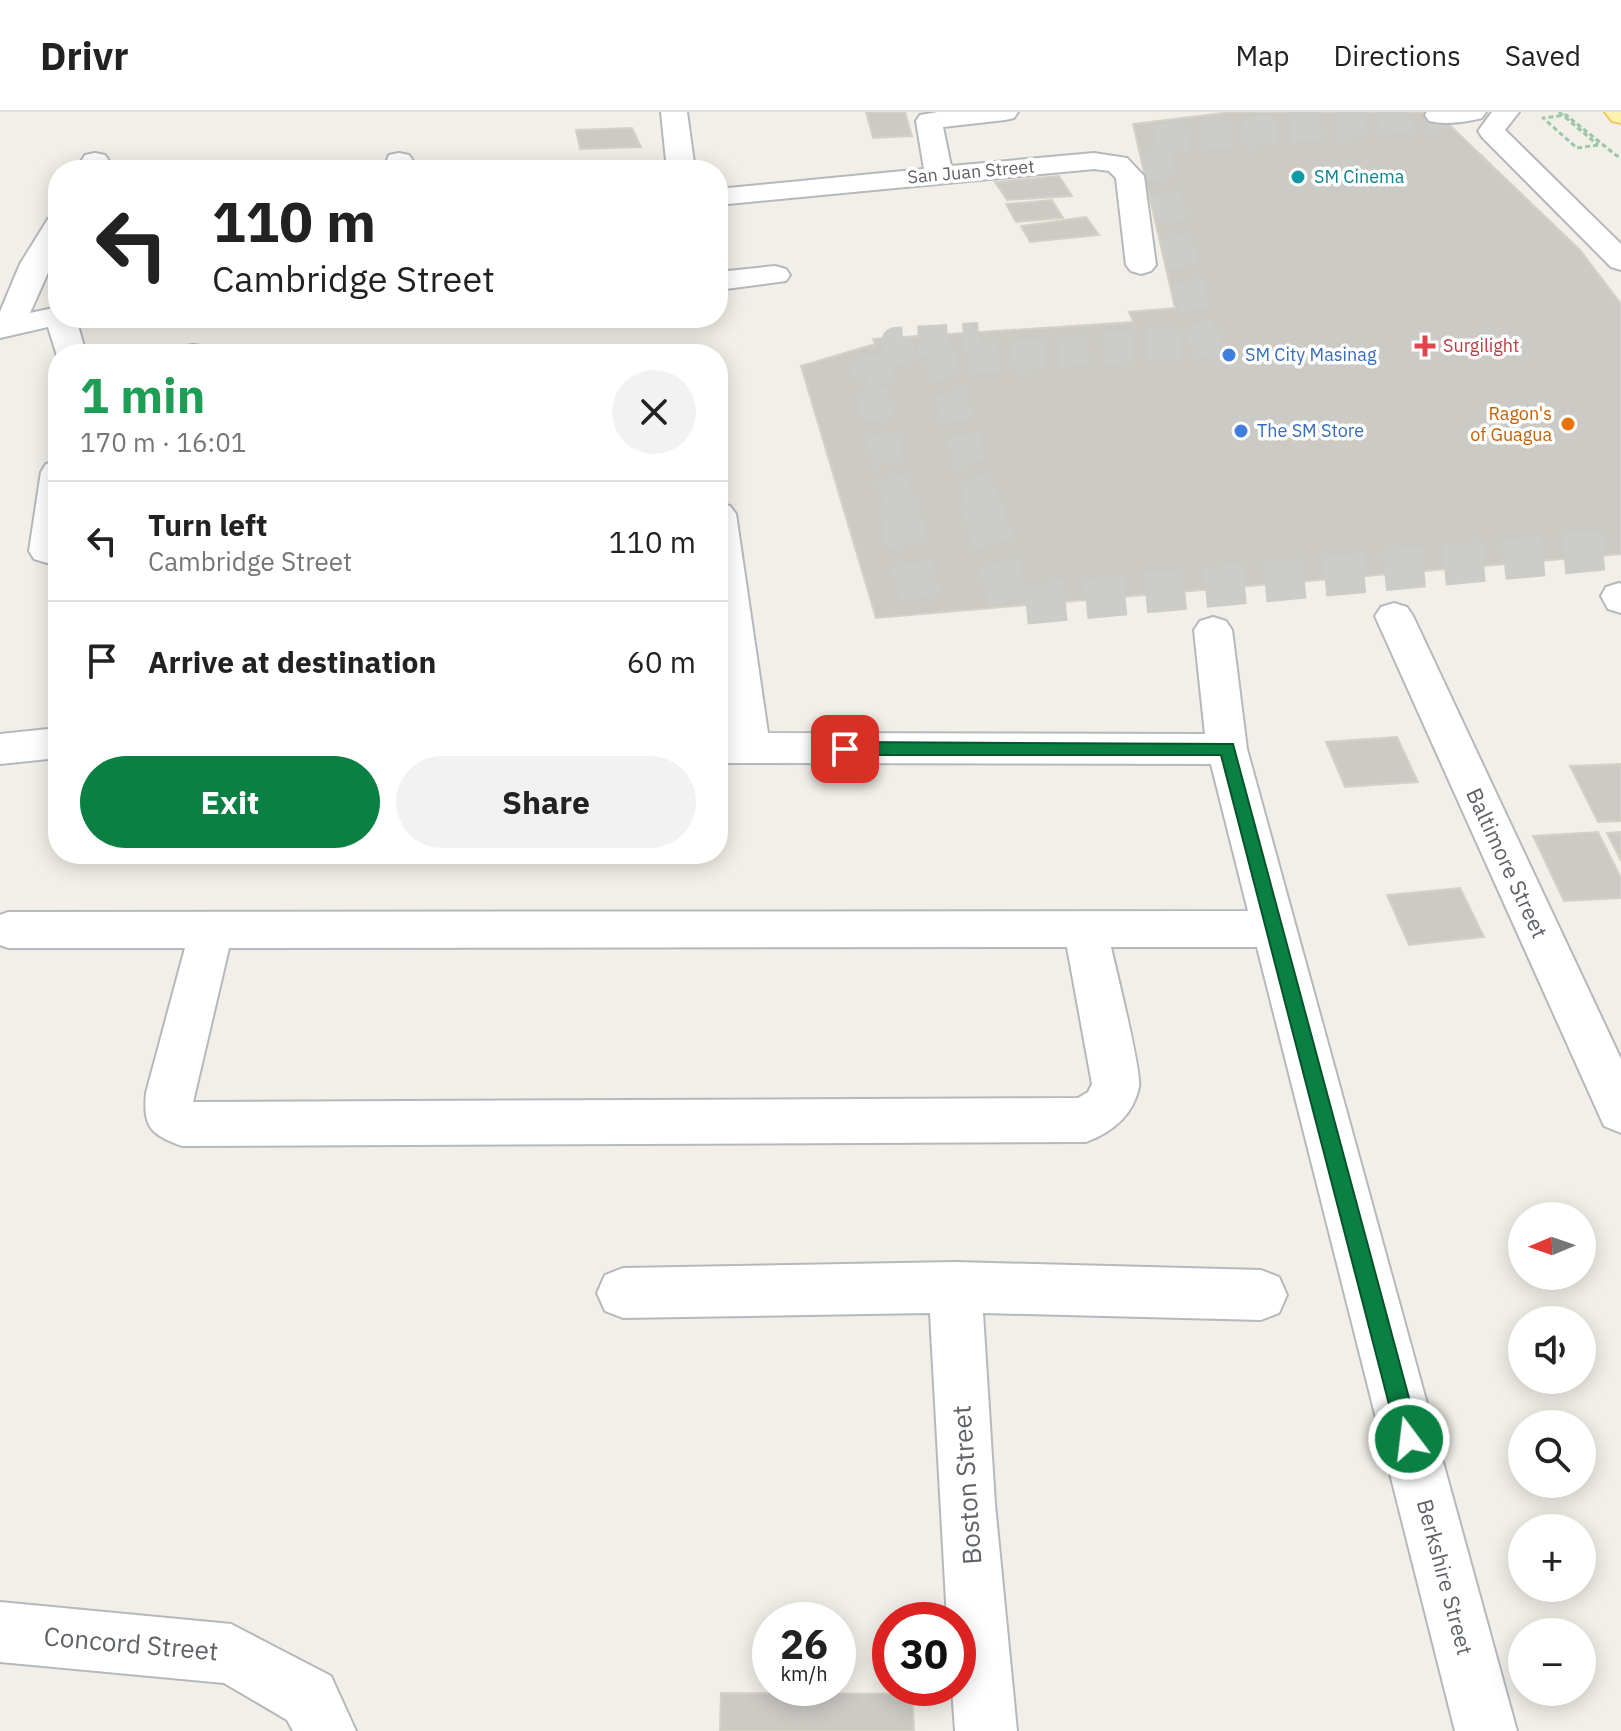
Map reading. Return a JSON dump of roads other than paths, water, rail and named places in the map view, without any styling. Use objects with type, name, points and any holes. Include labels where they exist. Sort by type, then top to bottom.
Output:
[{"type":"street","points":[[674,112],[680,160]]},
{"type":"street","points":[[939,174],[929,121],[953,114],[1005,112]]},
{"type":"street","points":[[1438,115],[1473,112]]},
{"type":"street","points":[[1506,112],[1491,131],[1621,261]]},
{"type":"street","name":"San Juan Street","points":[[728,196],[1094,161],[1117,164],[1130,176],[1141,265]]},
{"type":"street","points":[[5,328],[48,242]]},
{"type":"street","points":[[728,280],[775,275]]},
{"type":"street","points":[[5,328],[48,319]]},
{"type":"street","points":[[47,551],[48,544]]},
{"type":"street","name":"Baltimore Street","points":[[1394,616],[1621,1111]]},
{"type":"street","name":"Berkshire Street","points":[[1213,630],[1227,749],[1486,1731]]},
{"type":"street","points":[[728,660],[734,748],[1227,749]]},
{"type":"street","points":[[0,749],[48,744]]},
{"type":"street","points":[[212,929],[170,1093],[168,1115],[182,1124],[1086,1120],[1105,1107],[1116,1085],[1085,928]]},
{"type":"street","points":[[8,930],[1275,929]]},
{"type":"street","points":[[623,1293],[955,1287],[1261,1295]]},
{"type":"street","name":"Boston Street","points":[[955,1287],[967,1504],[986,1731]]},
{"type":"street","name":"Concord Street","points":[[0,1632],[231,1654],[309,1698],[325,1731]]},
{"type":"tunnel","points":[[983,507],[941,361],[1205,341],[1197,323],[1152,139],[1438,115]]},
{"type":"tunnel","points":[[899,507],[867,371],[905,365],[896,342],[979,337]]},
{"type":"tunnel","points":[[898,505],[920,597]]},
{"type":"tunnel","points":[[982,505],[1011,606],[1621,549]]},
{"type":"place","name":"SM Cinema","points":[[1298,177]]},
{"type":"place","name":"Surgilight","points":[[1425,346]]},
{"type":"place","name":"SM City Masinag","points":[[1229,355]]},
{"type":"place","name":"Ragon's of Guagua","points":[[1568,424]]},
{"type":"place","name":"The SM Store","points":[[1241,431]]}]
